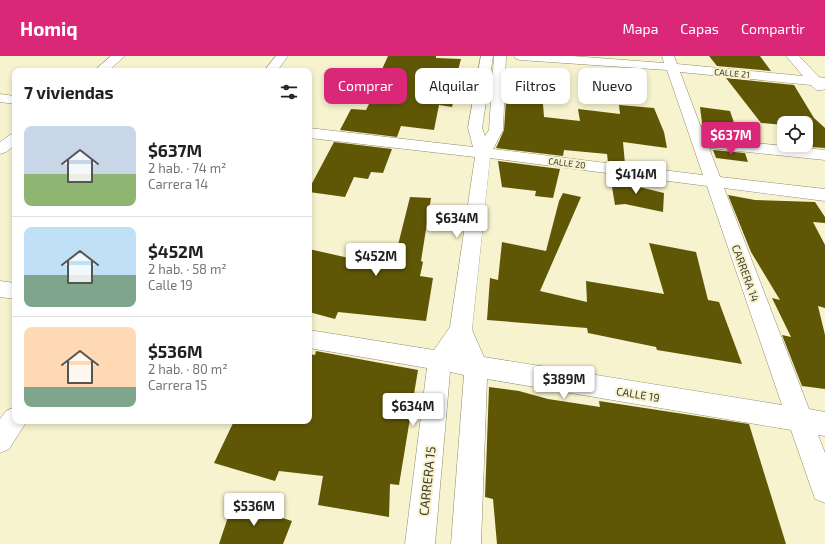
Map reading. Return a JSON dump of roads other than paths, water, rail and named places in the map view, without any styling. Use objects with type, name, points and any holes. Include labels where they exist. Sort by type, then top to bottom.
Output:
[{"type":"street","points":[[104,68],[119,56]]},
{"type":"street","points":[[272,68],[282,56]]},
{"type":"street","name":"CARRERA 15","points":[[483,152],[475,128],[487,56]]},
{"type":"street","name":"CARRERA 15","points":[[420,544],[439,361],[461,330],[483,152],[496,130],[500,56]]},
{"type":"street","name":"CALLE 21","points":[[520,56],[670,62],[820,82]]},
{"type":"street","points":[[792,56],[820,82],[825,94]]},
{"type":"street","name":"CARRERA 14","points":[[670,62],[825,489]]},
{"type":"street","points":[[0,98],[12,100]]},
{"type":"street","name":"CALLE 20","points":[[312,133],[483,152],[713,182],[825,194]]},
{"type":"street","points":[[0,149],[12,140]]},
{"type":"street","points":[[700,142],[825,155]]},
{"type":"street","points":[[0,289],[12,291]]},
{"type":"street","name":"CARRERA 15","points":[[461,330],[476,367],[466,544]]},
{"type":"street","name":"CALLE 19","points":[[312,340],[825,424]]},
{"type":"street","points":[[0,440],[12,423]]}]
